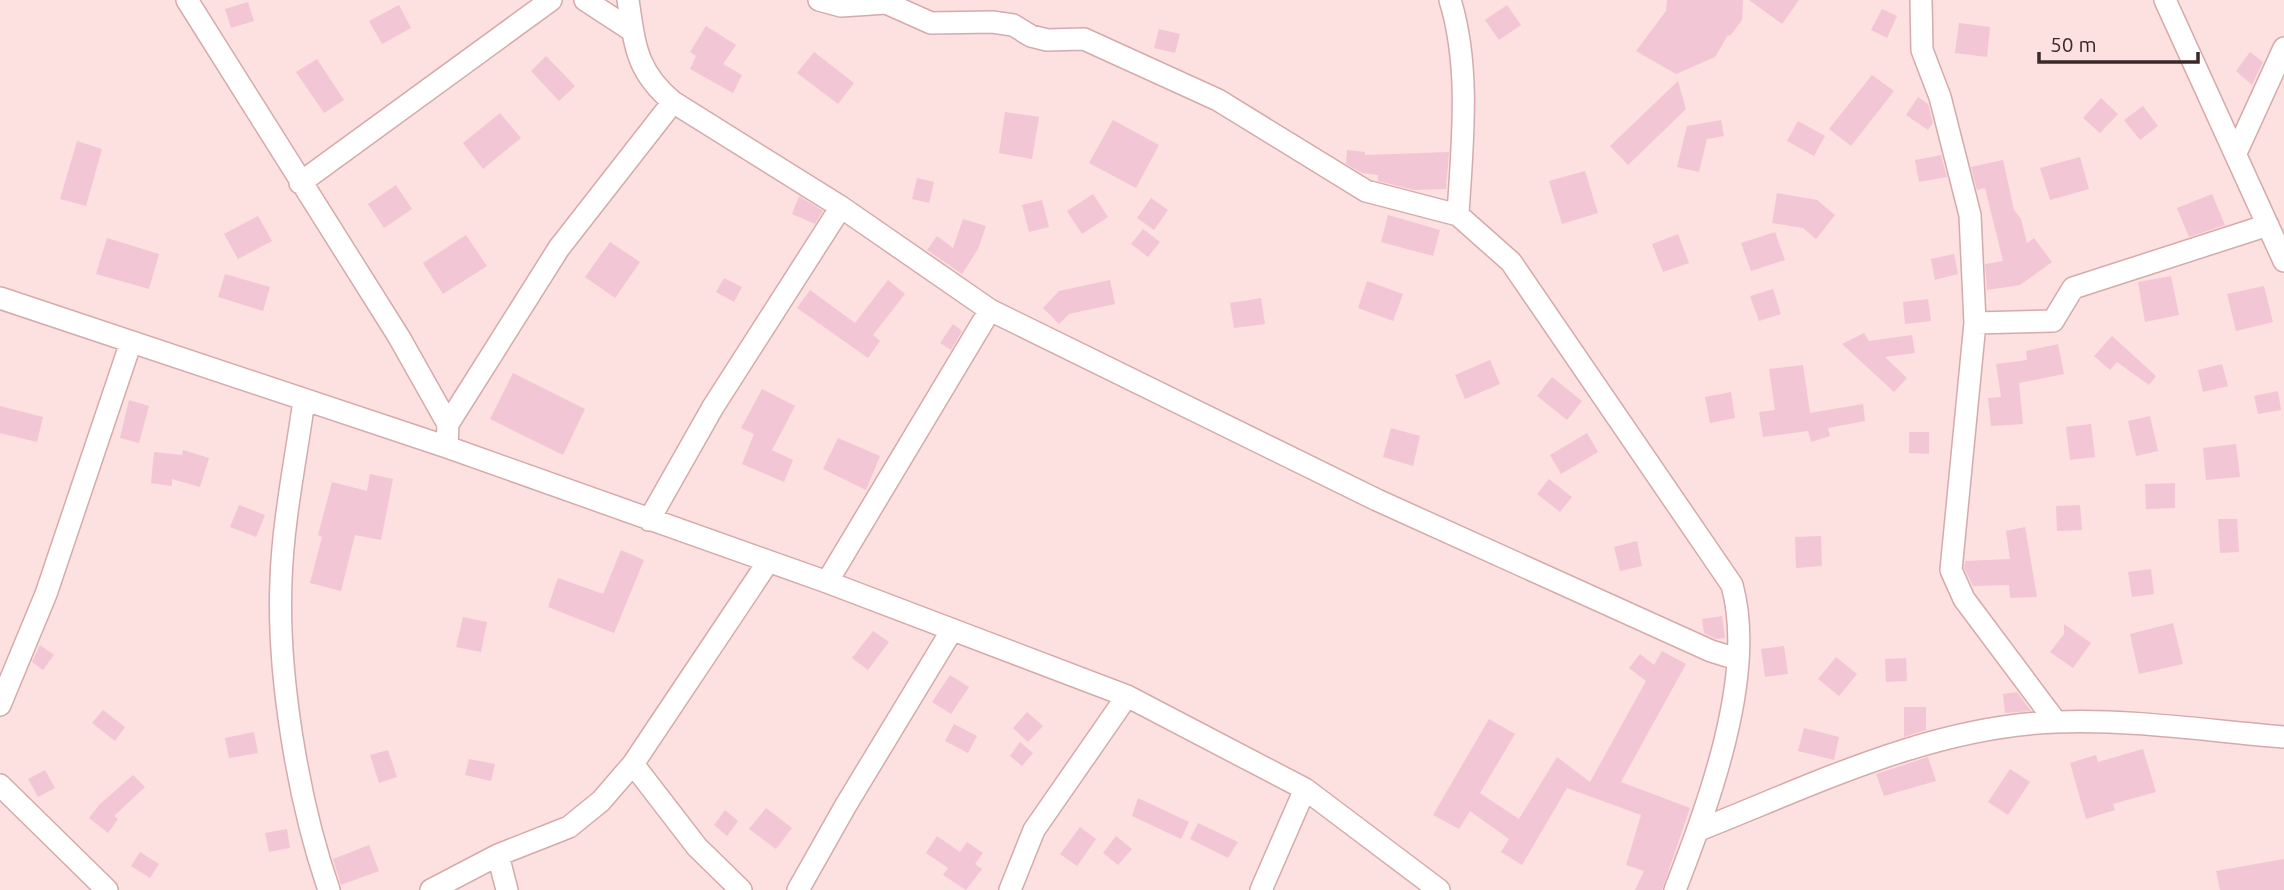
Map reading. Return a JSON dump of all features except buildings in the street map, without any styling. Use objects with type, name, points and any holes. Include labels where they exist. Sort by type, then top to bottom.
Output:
[{"type":"street","points":[[187,0],[399,337],[448,424]]},
{"type":"street","points":[[300,183],[551,0]]},
{"type":"street","points":[[585,0],[631,30]]},
{"type":"street","points":[[819,0],[841,6],[886,3],[930,23],[992,22],[1013,25],[1031,36],[1046,40],[1084,39],[1218,100],[1366,191],[1458,215],[1511,262],[1732,586],[1738,608],[1735,701],[1699,830],[1675,890]]},
{"type":"street","points":[[1450,0],[1458,26],[1463,133],[1458,215]]},
{"type":"street","points":[[1921,0],[1922,50],[1940,97],[1970,215],[1975,323],[1951,570],[1964,599],[2056,722]]},
{"type":"street","points":[[2165,0],[2284,261]]},
{"type":"street","points":[[632,3],[631,30],[637,57],[653,85],[673,102],[841,207],[990,310],[1377,500],[1711,651],[1737,659]]},
{"type":"street","points":[[2236,153],[2278,78],[2284,48]]},
{"type":"street","points":[[447,447],[448,424],[559,248],[673,102]]},
{"type":"street","points":[[649,520],[713,407],[841,207]]},
{"type":"street","points":[[1975,323],[2053,321],[2073,288],[2268,225]]},
{"type":"street","points":[[0,298],[447,447],[827,582],[1127,696],[1305,789],[1439,890]]},
{"type":"street","points":[[827,582],[990,310]]},
{"type":"street","points":[[0,705],[46,594],[131,342]]},
{"type":"street","points":[[304,400],[281,580],[285,690],[315,851],[329,890]]},
{"type":"street","points":[[431,890],[498,855],[569,827],[601,801],[633,764],[768,562]]},
{"type":"street","points":[[798,890],[953,629]]},
{"type":"street","points":[[1010,890],[1034,830],[1127,696]]},
{"type":"street","points":[[1699,830],[1912,747],[1999,729],[2056,722],[2284,737]]},
{"type":"street","points":[[633,764],[697,847],[741,890]]},
{"type":"street","points":[[0,785],[107,890]]},
{"type":"street","points":[[1261,890],[1305,789]]},
{"type":"street","points":[[498,855],[507,890]]}]
